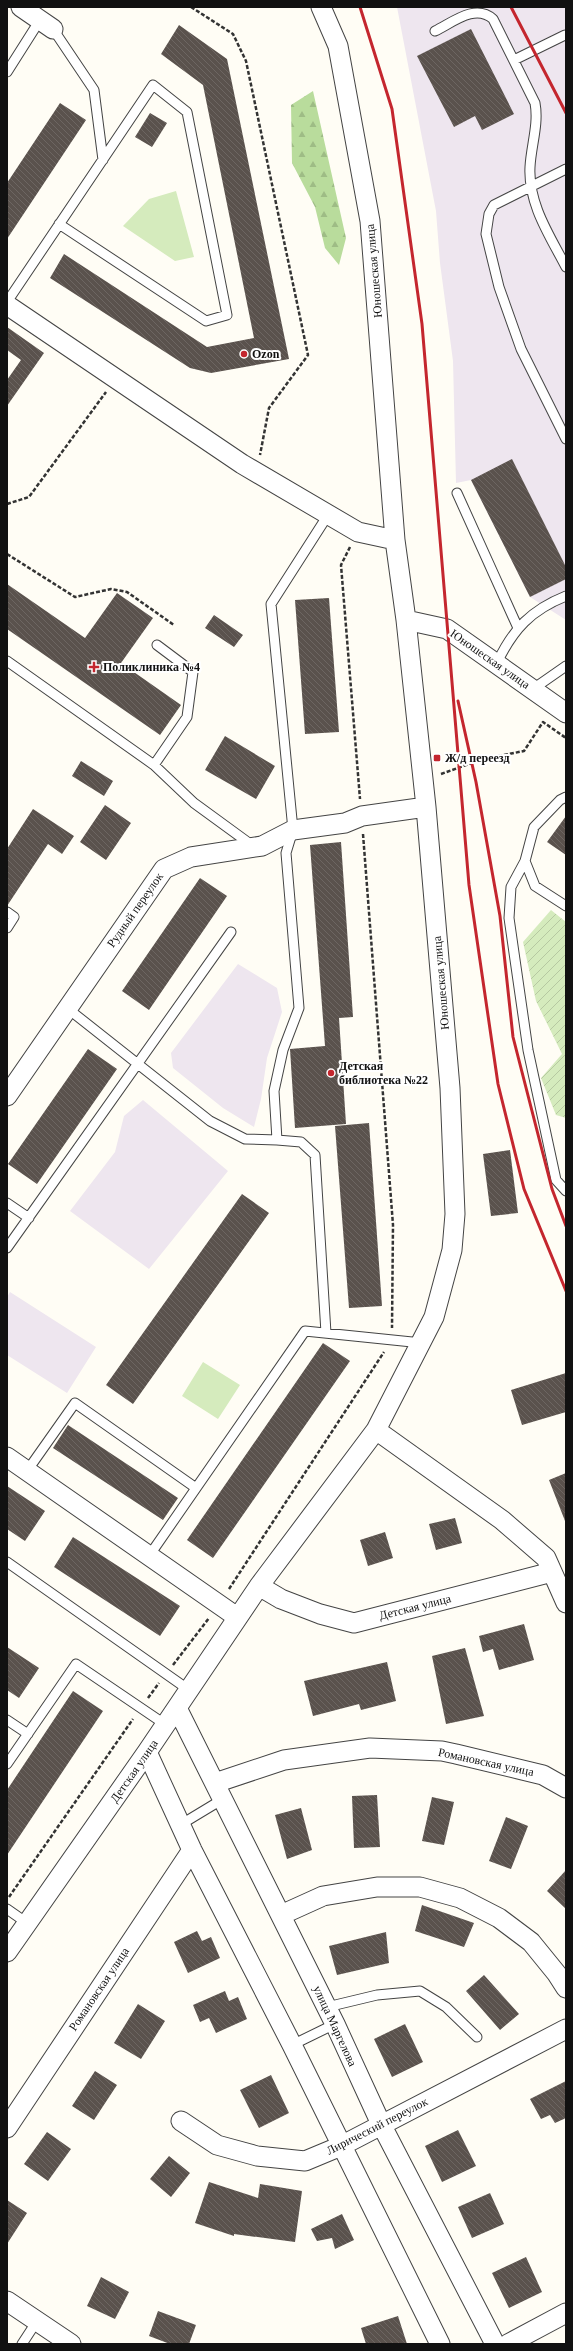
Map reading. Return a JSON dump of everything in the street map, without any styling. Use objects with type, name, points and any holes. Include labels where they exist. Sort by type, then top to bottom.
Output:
[{"type":"street","points":[[22,7],[47,24]]},
{"type":"street","name":"Юношеская улица","points":[[321,7],[338,46],[370,221],[395,540],[406,620],[426,808],[450,1088],[455,1214],[452,1250],[444,1285],[434,1317],[422,1343]]},
{"type":"street","points":[[7,305],[256,472],[358,532],[395,540]]},
{"type":"street","name":"Юношеская улица","points":[[406,620],[447,629],[566,713]]},
{"type":"street","name":"Рудный переулок","points":[[7,1096],[164,869],[191,857],[262,846],[292,830],[345,823],[362,816],[426,808]]},
{"type":"street","name":"Детская улица","points":[[27,1923],[166,1725],[259,1586],[376,1430],[422,1343]]},
{"type":"street","points":[[376,1430],[502,1520],[546,1558],[566,1603]]},
{"type":"street","points":[[7,1457],[238,1617]]},
{"type":"street","name":"Детская улица","points":[[259,1586],[282,1599],[320,1614],[354,1623],[552,1572]]},
{"type":"street","name":"улица Маргелова","points":[[177,1708],[331,2016],[381,2124],[495,2344]]},
{"type":"street","name":"Романовская улица","points":[[219,1791],[284,1760],[370,1748],[442,1751],[543,1775],[566,1788]]},
{"type":"street","points":[[147,1752],[192,1850],[292,2045],[440,2344]]},
{"type":"street","name":"Романовская улица","points":[[7,2128],[192,1850]]},
{"type":"street","points":[[281,1915],[323,1896],[377,1887],[420,1887],[460,1898],[500,1918],[531,1942],[557,1974],[566,1988]]},
{"type":"street","points":[[7,1952],[27,1923]]},
{"type":"street","name":"Лирический переулок","points":[[181,2121],[218,2145],[257,2156],[305,2161],[341,2146],[566,2029]]},
{"type":"street","points":[[7,2301],[71,2344]]},
{"type":"street","points":[[508,2344],[566,2313]]},
{"type":"lane","points":[[435,31],[468,14],[479,12],[487,14],[493,19],[532,95],[536,110],[530,167],[531,186],[537,209],[566,267]]},
{"type":"lane","points":[[7,72],[47,24],[94,90],[103,160]]},
{"type":"lane","points":[[514,60],[566,34]]},
{"type":"lane","points":[[7,302],[59,224],[153,85],[187,112],[227,315],[206,321],[59,224]]},
{"type":"lane","points":[[566,169],[494,205],[489,214],[486,234],[499,287],[520,349],[566,440]]},
{"type":"lane","points":[[457,493],[518,628]]},
{"type":"lane","points":[[277,1140],[274,1091],[283,1050],[299,1008],[286,854],[292,830],[271,604],[328,515]]},
{"type":"lane","points":[[497,663],[518,628],[538,611],[566,596]]},
{"type":"lane","points":[[154,765],[187,717],[193,672],[157,645]]},
{"type":"lane","points":[[7,660],[154,765],[194,803],[254,847]]},
{"type":"lane","points":[[533,689],[566,666]]},
{"type":"lane","points":[[566,797],[560,800],[534,827],[525,861],[511,887],[509,918],[530,1058],[556,1180],[566,1191]]},
{"type":"lane","points":[[525,861],[534,886],[566,906]]},
{"type":"lane","points":[[7,912],[14,917],[7,928]]},
{"type":"lane","points":[[7,1248],[232,932]]},
{"type":"lane","points":[[67,1008],[210,1121],[245,1139],[301,1142],[315,1155],[326,1333]]},
{"type":"lane","points":[[7,1203],[28,1218]]},
{"type":"lane","points":[[149,1556],[305,1331],[422,1343]]},
{"type":"lane","points":[[27,1471],[75,1403],[196,1488]]},
{"type":"lane","points":[[7,1562],[189,1690]]},
{"type":"lane","points":[[7,1764],[76,1664],[166,1725]]},
{"type":"lane","points":[[7,1720],[28,1734]]},
{"type":"lane","name":"Романовская улица","points":[[180,1825],[219,1791]]},
{"type":"lane","points":[[7,1909],[27,1923]]},
{"type":"lane","points":[[292,2045],[331,2016],[376,1995],[420,1991],[446,2007],[478,2037]]},
{"type":"lane","points":[[22,2344],[37,2321]]},
{"type":"path","points":[[191,7],[233,34],[246,61],[308,355],[269,408],[256,472]]},
{"type":"path","points":[[7,504],[29,497],[116,379]]},
{"type":"path","points":[[7,1900],[140,1708],[219,1604],[392,1340],[393,1225],[362,816],[341,565],[358,532]]},
{"type":"path","points":[[7,554],[75,598],[110,589],[127,592],[174,625]]},
{"type":"path","points":[[423,780],[483,759],[524,751],[543,722],[566,738]]},
{"type":"shaded area","points":[[397,7],[566,7],[566,620],[530,597],[471,480],[456,483],[453,361],[440,263],[436,211]]},
{"type":"shaded area","points":[[238,964],[277,988],[282,1012],[267,1058],[261,1099],[254,1127],[223,1108],[173,1068],[171,1053]]},
{"type":"shaded area","points":[[143,1100],[228,1171],[149,1269],[70,1211],[115,1152],[124,1116]]},
{"type":"shaded area","points":[[10,1292],[96,1347],[67,1393],[7,1355],[7,1297]]},
{"type":"green space","points":[[313,91],[346,238],[339,265],[325,248],[315,207],[292,163],[291,105]]},
{"type":"green space","points":[[176,191],[194,257],[175,261],[123,226],[149,199]]},
{"type":"green space","points":[[551,910],[566,922],[566,1118],[556,1115],[541,1078],[562,1054],[536,1001],[523,942]]},
{"type":"green space","points":[[203,1362],[240,1385],[218,1419],[182,1396]]},
{"type":"building","points":[[179,25],[227,59],[289,359],[211,373],[190,368],[50,278],[64,254],[207,347],[254,338],[203,85],[161,54]]},
{"type":"building","points":[[471,29],[514,114],[482,130],[475,116],[454,127],[417,56]]},
{"type":"building","points":[[60,103],[86,120],[7,239],[7,183]]},
{"type":"building","points":[[150,113],[167,123],[152,147],[135,137]]},
{"type":"building","points":[[7,327],[44,353],[7,406],[7,380],[21,360],[7,350]]},
{"type":"building","points":[[512,459],[566,567],[566,579],[530,597],[471,480]]},
{"type":"building","name":"Поликлиника №4","points":[[7,584],[85,638],[117,593],[153,618],[121,663],[181,705],[160,735],[7,629]]},
{"type":"building","points":[[329,598],[339,732],[305,734],[295,600]]},
{"type":"building","points":[[214,615],[243,635],[234,647],[205,628]]},
{"type":"building","points":[[225,736],[275,766],[256,799],[205,770]]},
{"type":"building","points":[[81,761],[113,781],[104,796],[72,776]]},
{"type":"building","points":[[105,805],[131,823],[106,860],[80,842]]},
{"type":"building","points":[[33,809],[74,836],[62,854],[48,844],[7,906],[7,849]]},
{"type":"building","points":[[566,816],[566,855],[547,842]]},
{"type":"building","points":[[341,842],[353,1017],[339,1018],[346,1124],[295,1128],[290,1049],[325,1046],[310,845]]},
{"type":"building","points":[[200,878],[227,896],[149,1010],[122,991]]},
{"type":"building","points":[[88,1049],[117,1069],[37,1184],[8,1164]]},
{"type":"building","points":[[369,1123],[382,1306],[349,1308],[335,1126]]},
{"type":"building","points":[[510,1150],[518,1213],[491,1216],[483,1154]]},
{"type":"building","points":[[242,1194],[269,1213],[133,1404],[106,1385]]},
{"type":"building","points":[[323,1343],[350,1361],[213,1558],[187,1540]]},
{"type":"building","points":[[566,1373],[566,1412],[522,1425],[511,1390]]},
{"type":"building","points":[[68,1425],[178,1498],[163,1520],[53,1448]]},
{"type":"building","points":[[566,1473],[566,1521],[565,1521],[549,1480]]},
{"type":"building","points":[[7,1486],[45,1511],[25,1541],[7,1529]]},
{"type":"building","points":[[455,1518],[462,1543],[436,1550],[429,1524]]},
{"type":"building","points":[[385,1532],[393,1558],[368,1566],[360,1540]]},
{"type":"building","points":[[73,1537],[180,1606],[160,1636],[54,1567]]},
{"type":"building","points":[[524,1624],[534,1660],[499,1670],[493,1649],[483,1652],[479,1636]]},
{"type":"building","points":[[7,1647],[39,1668],[19,1698],[7,1690]]},
{"type":"building","points":[[465,1648],[484,1716],[446,1724],[432,1656]]},
{"type":"building","points":[[387,1662],[396,1701],[361,1710],[359,1704],[313,1716],[304,1681]]},
{"type":"building","points":[[73,1691],[103,1711],[7,1855],[7,1790]]},
{"type":"building","points":[[377,1795],[380,1847],[354,1848],[352,1796]]},
{"type":"building","points":[[432,1797],[454,1802],[444,1845],[422,1841]]},
{"type":"building","points":[[301,1808],[312,1850],[287,1859],[275,1815]]},
{"type":"building","points":[[506,1817],[528,1826],[511,1869],[489,1861]]},
{"type":"building","points":[[566,1870],[566,1909],[547,1891]]},
{"type":"building","points":[[422,1905],[474,1923],[464,1947],[415,1931]]},
{"type":"building","points":[[197,1931],[202,1941],[211,1937],[220,1958],[188,1973],[174,1942]]},
{"type":"building","points":[[386,1932],[389,1963],[337,1975],[329,1946]]},
{"type":"building","points":[[484,1975],[519,2014],[500,2030],[466,1991]]},
{"type":"building","points":[[225,1991],[229,2001],[238,1997],[247,2019],[216,2033],[209,2018],[200,2022],[193,2005]]},
{"type":"building","points":[[138,2004],[165,2021],[141,2059],[114,2043]]},
{"type":"building","points":[[405,2024],[423,2062],[392,2077],[374,2039]]},
{"type":"building","points":[[95,2071],[117,2085],[94,2120],[72,2106]]},
{"type":"building","points":[[271,2075],[289,2113],[259,2128],[240,2090]]},
{"type":"building","points":[[566,2081],[566,2118],[555,2123],[550,2115],[541,2119],[530,2099]]},
{"type":"building","points":[[458,2130],[476,2166],[442,2182],[425,2146]]},
{"type":"building","points":[[47,2132],[71,2149],[48,2181],[24,2164]]},
{"type":"building","points":[[169,2156],[190,2173],[171,2197],[150,2179]]},
{"type":"building","points":[[209,2182],[258,2198],[260,2184],[302,2191],[295,2242],[234,2234],[234,2236],[195,2223]]},
{"type":"building","points":[[490,2193],[504,2224],[472,2238],[458,2207]]},
{"type":"building","points":[[7,2200],[27,2213],[7,2244]]},
{"type":"building","points":[[342,2214],[354,2240],[335,2249],[332,2238],[317,2241],[311,2229]]},
{"type":"building","points":[[526,2257],[542,2292],[509,2308],[492,2273]]},
{"type":"building","points":[[101,2277],[129,2292],[115,2319],[87,2306]]},
{"type":"building","points":[[158,2311],[196,2325],[189,2344],[170,2344],[149,2336]]},
{"type":"building","points":[[398,2316],[407,2344],[366,2344],[361,2328]]},
{"type":"railway","points":[[360,7],[392,109],[422,324],[469,885],[498,1084],[524,1189],[566,1291]]},
{"type":"railway","points":[[511,7],[566,113]]},
{"type":"railway","points":[[458,701],[476,782],[500,916],[513,1037],[552,1189],[566,1226]]},
{"type":"place","name":"Ozon","points":[[244,354]]},
{"type":"place","name":"Поликлиника №4","points":[[94,667]]},
{"type":"place","name":"Ж/д переезд","points":[[437,758]]},
{"type":"place","name":"Детская библиотека №22","points":[[331,1073]]}]
